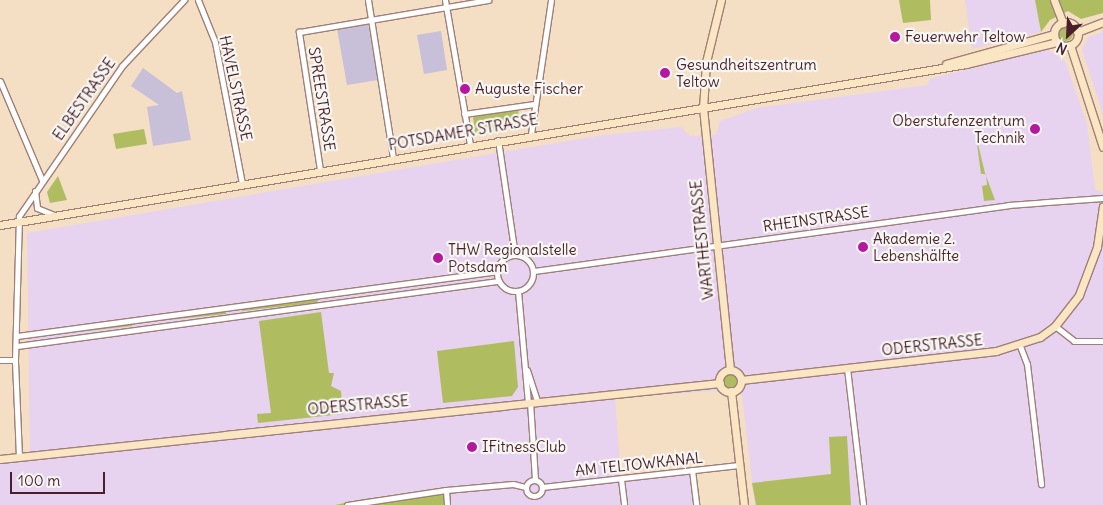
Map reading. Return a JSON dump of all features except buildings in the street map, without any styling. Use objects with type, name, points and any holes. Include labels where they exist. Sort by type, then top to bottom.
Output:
[{"type":"street","name":"ELBESTRASSE","points":[[17,222],[42,180],[122,66],[184,0]]},
{"type":"street","name":"HAVELSTRASSE","points":[[198,0],[216,42],[242,183]]},
{"type":"street","points":[[368,0],[393,158]]},
{"type":"street","points":[[445,0],[470,145]]},
{"type":"street","points":[[371,20],[488,0]]},
{"type":"street","points":[[531,134],[551,0]]},
{"type":"street","name":"WARTHESTRASSE","points":[[722,0],[706,62],[703,108],[715,246],[730,370]]},
{"type":"street","points":[[1054,0],[1063,23]]},
{"type":"street","name":"SPREESTRASSE","points":[[320,170],[299,32],[371,20]]},
{"type":"street","points":[[1103,22],[1077,32],[1070,45],[1103,147]]},
{"type":"street","points":[[1063,23],[1073,25],[1077,32]]},
{"type":"street","points":[[1057,42],[1054,34],[1063,23]]},
{"type":"street","name":"POTSDAMER STRASSE","points":[[931,70],[1054,34]]},
{"type":"street","name":"POTSDAMER STRASSE","points":[[0,225],[531,134],[703,108],[931,70],[1057,42],[1070,45]]},
{"type":"street","points":[[0,81],[42,180]]},
{"type":"street","points":[[464,114],[534,104]]},
{"type":"street","points":[[498,140],[515,254]]},
{"type":"street","points":[[36,189],[34,204],[55,215]]},
{"type":"street","name":"RHEINSTRASSE","points":[[534,271],[1008,205],[1103,198]]},
{"type":"street","points":[[1103,206],[1097,247],[1083,286],[1055,326],[1074,341],[1103,341]]},
{"type":"street","points":[[17,222],[17,346],[15,360],[19,457]]},
{"type":"street","points":[[499,280],[497,271],[501,261],[515,254],[529,260],[534,271],[530,284],[518,291]]},
{"type":"street","points":[[17,336],[497,271]]},
{"type":"street","points":[[17,346],[499,280],[518,291]]},
{"type":"street","points":[[421,281],[422,291]]},
{"type":"street","points":[[518,291],[532,401],[535,480],[542,487],[534,497]]},
{"type":"street","points":[[327,294],[328,303]]},
{"type":"street","points":[[233,306],[234,316]]},
{"type":"street","points":[[142,318],[143,328]]},
{"type":"street","name":"ODERSTRASSE","points":[[741,380],[1020,346],[1055,326]]},
{"type":"street","points":[[57,330],[59,339]]},
{"type":"street","points":[[1020,346],[1027,364],[1041,484]]},
{"type":"street","points":[[0,360],[15,360]]},
{"type":"street","points":[[847,368],[863,505]]},
{"type":"street","points":[[527,370],[532,401]]},
{"type":"street","points":[[731,391],[741,380],[730,370],[720,383],[731,391],[744,505]]},
{"type":"street","name":"ODERSTRASSE","points":[[0,458],[532,401],[720,383]]},
{"type":"street","name":"AM TELTOWKANAL","points":[[542,487],[739,465]]},
{"type":"street","points":[[692,470],[696,505]]},
{"type":"street","points":[[621,479],[624,505]]},
{"type":"street","points":[[525,487],[535,480]]},
{"type":"street","points":[[349,505],[446,490],[513,484],[525,487],[534,497],[535,505]]},
{"type":"street","points":[[446,490],[447,505]]},
{"type":"shaded area","points":[[965,0],[1035,0],[1041,32],[972,49]]},
{"type":"shaded area","points":[[368,24],[378,80],[347,85],[337,29]]},
{"type":"shaded area","points":[[441,31],[447,70],[424,74],[417,35]]},
{"type":"shaded area","points":[[1103,32],[1103,115],[1082,50],[1088,37]]},
{"type":"shaded area","points":[[1048,50],[1065,61],[1087,124],[1095,189],[1103,193],[1103,505],[755,505],[741,389],[615,398],[621,479],[692,470],[696,505],[447,505],[445,490],[335,505],[0,505],[0,459],[30,455],[27,233],[597,136],[681,127],[690,136],[716,135],[720,121],[757,108],[928,85],[929,79]]},
{"type":"shaded area","points":[[143,68],[177,93],[182,91],[191,140],[153,146],[147,107],[159,105],[131,86]]},
{"type":"green space","points":[[899,0],[930,0],[931,20],[903,23]]},
{"type":"green space","points":[[1035,0],[1103,0],[1103,13],[1081,19],[1068,11],[1050,20],[1041,32]]},
{"type":"green space","points":[[1063,27],[1069,27],[1073,34],[1069,41],[1063,41],[1059,37],[1059,31]]},
{"type":"green space","points":[[518,109],[520,126],[475,134],[473,117]]},
{"type":"green space","points":[[144,129],[147,144],[116,149],[113,134]]},
{"type":"green space","points":[[976,136],[985,173],[985,174],[981,174]]},
{"type":"green space","points":[[58,176],[67,200],[50,203],[47,192]]},
{"type":"green space","points":[[986,176],[995,200],[984,201],[982,186],[987,185]]},
{"type":"green space","points":[[319,299],[316,303],[241,311],[243,309]]},
{"type":"green space","points":[[226,311],[226,314],[149,322],[149,321]]},
{"type":"green space","points":[[321,312],[329,373],[334,373],[331,386],[341,391],[343,414],[258,423],[257,414],[271,413],[259,321]]},
{"type":"green space","points":[[131,323],[132,326],[60,334],[61,332]]},
{"type":"green space","points":[[514,341],[518,387],[512,396],[443,403],[437,351]]},
{"type":"green space","points":[[727,374],[733,374],[737,381],[733,388],[727,388],[723,384],[723,378]]},
{"type":"green space","points":[[847,436],[851,505],[756,505],[752,483],[831,474],[829,437]]},
{"type":"green space","points":[[446,490],[447,505],[335,505],[363,499]]},
{"type":"place","name":"Feuerwehr Teltow","points":[[895,37]]},
{"type":"place","name":"Gesundheitszentrum Teltow","points":[[665,73]]},
{"type":"place","name":"Auguste Fischer","points":[[465,89]]},
{"type":"place","name":"Oberstufenzentrum Technik","points":[[1035,129]]},
{"type":"place","name":"Akademie 2. Lebenshälfte","points":[[863,247]]},
{"type":"place","name":"THW Regionalstelle Potsdam","points":[[438,258]]},
{"type":"place","name":"IFitnessClub","points":[[472,447]]}]
